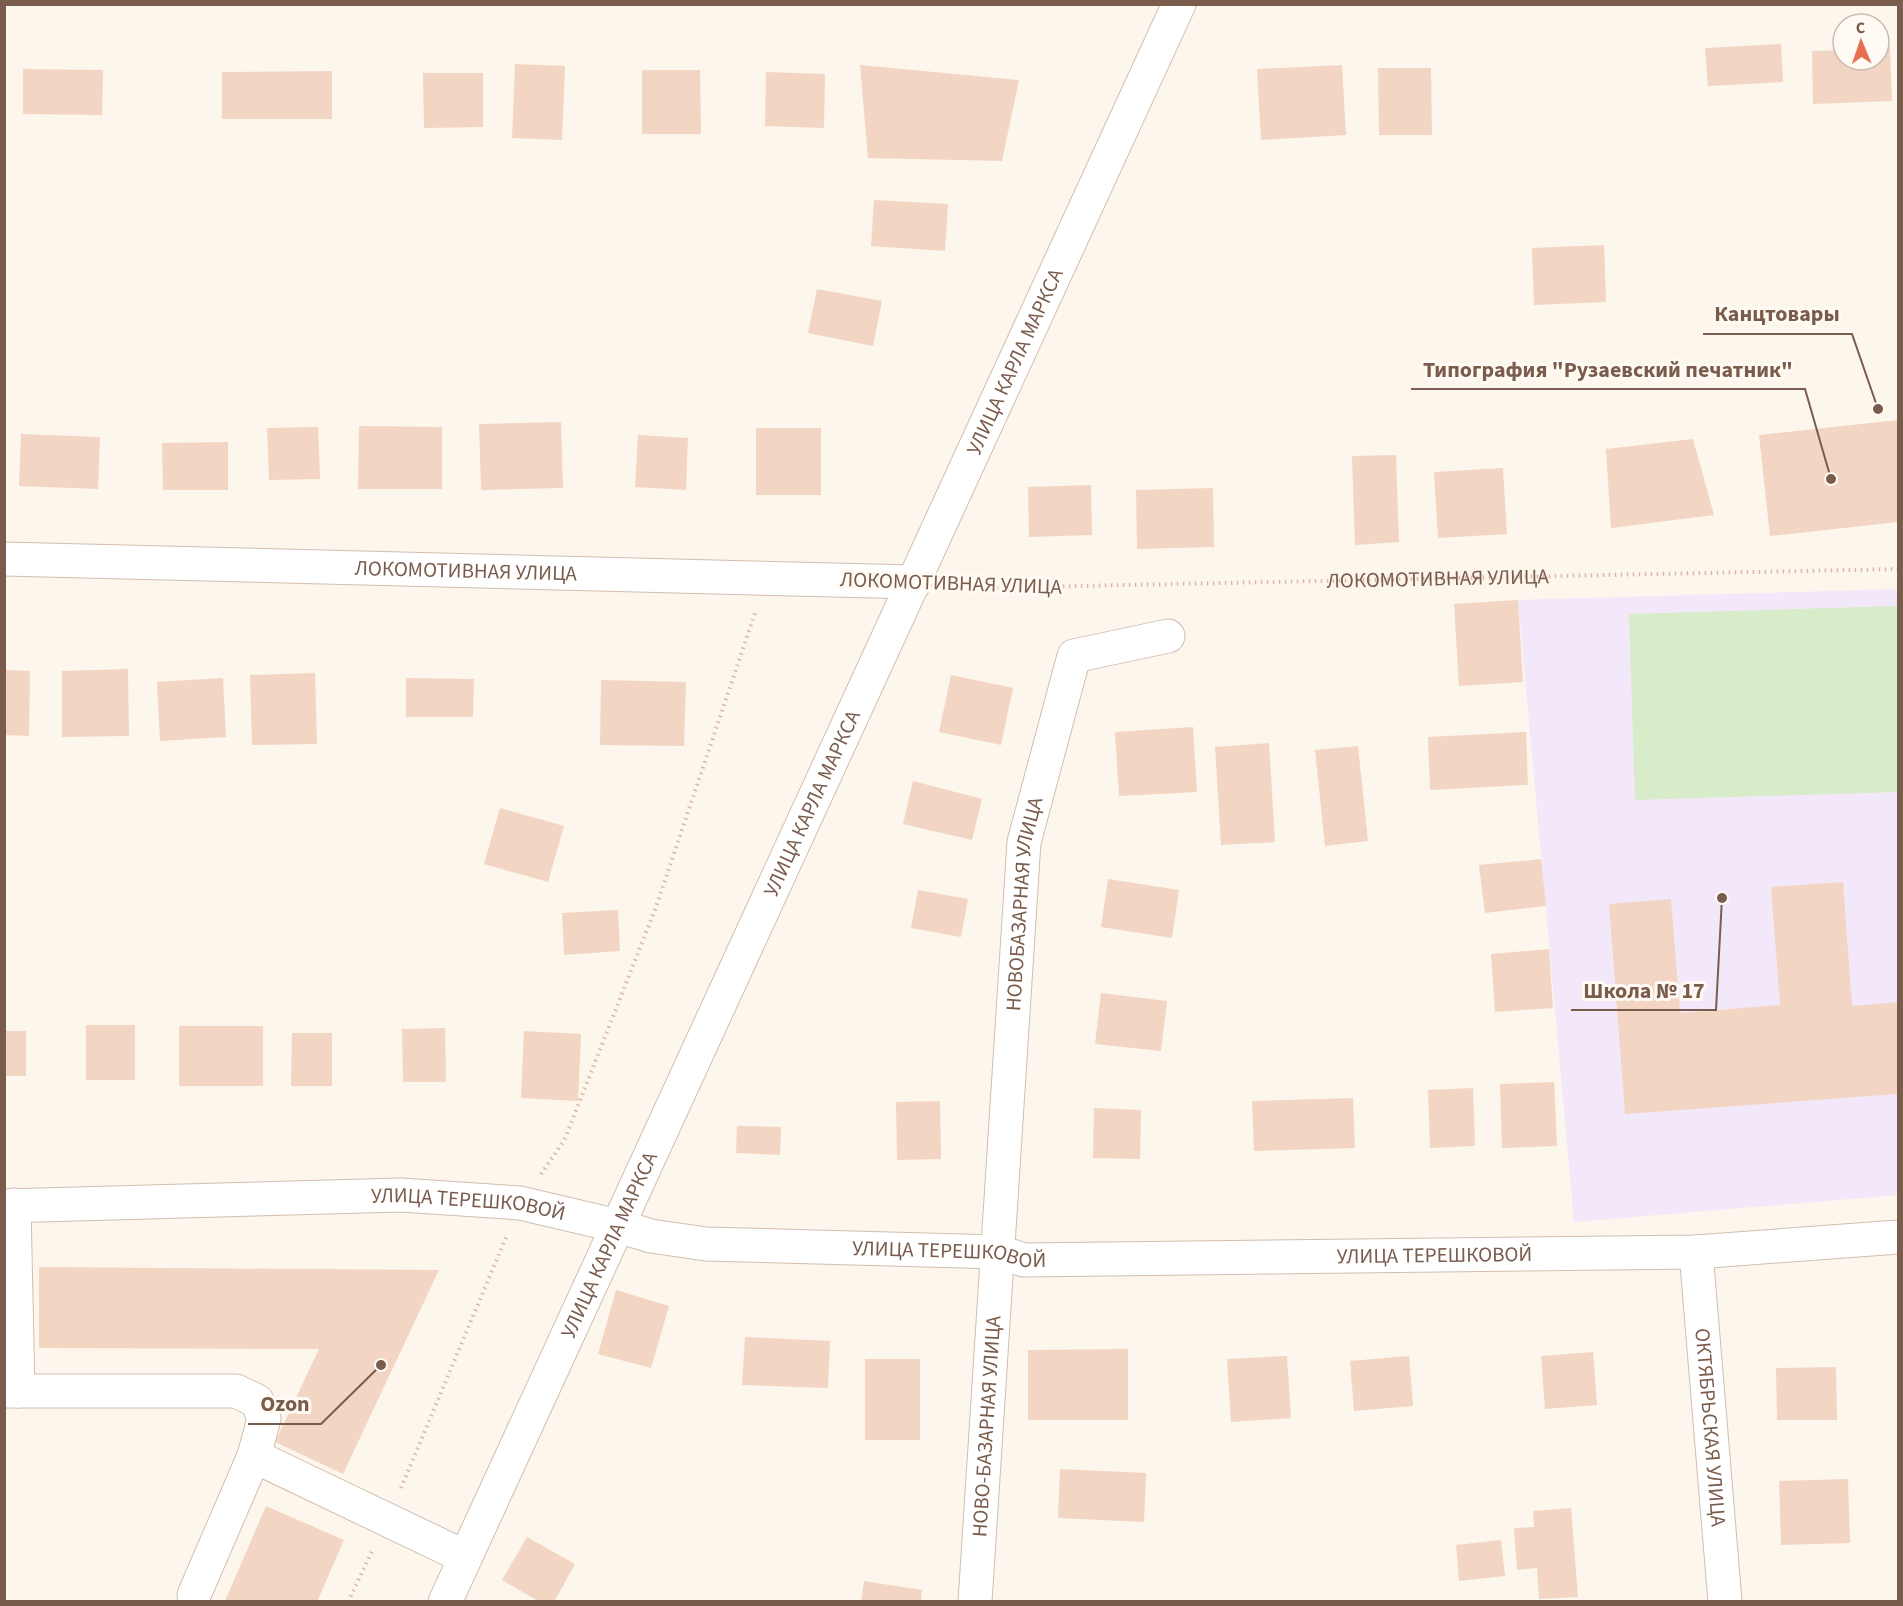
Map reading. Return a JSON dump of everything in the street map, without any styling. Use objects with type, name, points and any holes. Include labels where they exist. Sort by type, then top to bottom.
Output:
[{"type":"street","name":"УЛИЦА КАРЛА МАРКСА","points":[[445,1602],[1179,4]]},
{"type":"street","name":"ЛОКОМОТИВНАЯ УЛИЦА","points":[[4,559],[915,582]]},
{"type":"street","name":"НОВОБАЗАРНАЯ УЛИЦА","points":[[999,1252],[1024,842],[1074,656],[1168,636]]},
{"type":"street","name":"УЛИЦА ТЕРЕШКОВОЙ","points":[[9,1206],[401,1195],[520,1203],[651,1236],[706,1244],[999,1252],[1024,1260],[1696,1252],[1899,1237]]},
{"type":"street","points":[[9,1206],[11,1390],[236,1391],[257,1401],[264,1419],[255,1456],[194,1594]]},
{"type":"street","name":"НОВО-БАЗАРНАЯ УЛИЦА","points":[[975,1602],[999,1252]]},
{"type":"street","name":"ОКТЯБРЬСКАЯ УЛИЦА","points":[[1696,1252],[1725,1602]]},
{"type":"street","points":[[255,1456],[465,1557]]},
{"type":"path","name":"ЛОКОМОТИВНАЯ УЛИЦА","points":[[915,582],[992,588],[1899,569]]},
{"type":"path","points":[[348,1602],[387,1520],[520,1203],[564,1141],[656,907],[767,578]]},
{"type":"shaded area","points":[[1898,589],[1898,1195],[1574,1222],[1518,600]]},
{"type":"green space","points":[[1898,606],[1898,792],[1635,800],[1629,614]]},
{"type":"building","points":[[1781,44],[1783,82],[1708,86],[1705,48]]},
{"type":"building","points":[[1831,50],[1831,72],[1891,72],[1892,101],[1813,104],[1812,51]]},
{"type":"building","points":[[515,64],[565,66],[562,140],[512,138]]},
{"type":"building","points":[[860,65],[1019,80],[1002,161],[868,158]]},
{"type":"building","points":[[1342,65],[1346,135],[1261,140],[1257,69]]},
{"type":"building","points":[[1378,68],[1431,68],[1432,135],[1379,135]]},
{"type":"building","points":[[23,69],[103,70],[102,115],[23,114]]},
{"type":"building","points":[[642,70],[700,70],[701,134],[642,134]]},
{"type":"building","points":[[332,71],[332,119],[222,119],[222,72]]},
{"type":"building","points":[[766,72],[825,74],[824,128],[765,126]]},
{"type":"building","points":[[423,73],[483,73],[483,127],[424,128]]},
{"type":"building","points":[[874,200],[948,204],[945,251],[871,246]]},
{"type":"building","points":[[1604,245],[1606,302],[1534,305],[1532,248]]},
{"type":"building","points":[[817,289],[882,301],[873,346],[808,333]]},
{"type":"building","points":[[1898,420],[1898,522],[1770,536],[1759,435]]},
{"type":"building","points":[[561,422],[563,488],[481,490],[479,424]]},
{"type":"building","points":[[359,426],[442,427],[442,489],[358,489]]},
{"type":"building","points":[[318,427],[320,479],[269,480],[267,428]]},
{"type":"building","points":[[756,428],[821,428],[821,495],[756,495]]},
{"type":"building","points":[[21,434],[100,437],[98,489],[19,486]]},
{"type":"building","points":[[638,435],[688,438],[686,490],[635,487]]},
{"type":"building","points":[[1693,439],[1714,515],[1611,528],[1606,449]]},
{"type":"building","points":[[228,442],[228,490],[163,490],[162,443]]},
{"type":"building","points":[[1396,455],[1399,542],[1355,545],[1352,456]]},
{"type":"building","points":[[1503,468],[1507,534],[1438,538],[1434,472]]},
{"type":"building","points":[[1091,485],[1092,535],[1029,537],[1028,487]]},
{"type":"building","points":[[1213,488],[1214,547],[1137,549],[1136,490]]},
{"type":"building","points":[[1518,600],[1523,682],[1459,686],[1454,604]]},
{"type":"building","points":[[128,669],[129,736],[62,737],[62,671]]},
{"type":"building","points":[[4,670],[30,671],[29,736],[4,735]]},
{"type":"building","points":[[315,673],[317,744],[252,745],[250,675]]},
{"type":"building","points":[[951,675],[1013,688],[1001,745],[939,732]]},
{"type":"building","points":[[223,678],[226,737],[160,741],[157,682]]},
{"type":"building","points":[[406,678],[474,679],[473,717],[406,717]]},
{"type":"building","points":[[601,680],[686,682],[684,746],[600,745]]},
{"type":"building","points":[[1193,727],[1197,792],[1119,796],[1115,732]]},
{"type":"building","points":[[1526,732],[1528,785],[1430,790],[1428,737]]},
{"type":"building","points":[[1269,743],[1275,842],[1221,845],[1215,747]]},
{"type":"building","points":[[1358,746],[1368,841],[1325,846],[1315,750]]},
{"type":"building","points":[[913,781],[982,799],[972,840],[903,824]]},
{"type":"building","points":[[500,808],[564,826],[548,882],[484,864]]},
{"type":"building","points":[[1541,859],[1546,906],[1485,913],[1479,865]]},
{"type":"building","points":[[1108,879],[1179,890],[1172,938],[1101,927]]},
{"type":"building","points":[[1843,882],[1852,1006],[1898,1002],[1898,1094],[1625,1114],[1609,904],[1671,899],[1680,1013],[1780,1005],[1771,887]]},
{"type":"building","points":[[918,890],[968,899],[961,937],[911,928]]},
{"type":"building","points":[[618,910],[620,951],[564,955],[562,913]]},
{"type":"building","points":[[1549,949],[1553,1008],[1495,1012],[1491,954]]},
{"type":"building","points":[[1101,993],[1167,1001],[1161,1051],[1095,1044]]},
{"type":"building","points":[[86,1025],[135,1025],[135,1080],[86,1080]]},
{"type":"building","points":[[179,1026],[263,1026],[263,1086],[179,1086]]},
{"type":"building","points":[[445,1028],[446,1082],[403,1082],[402,1029]]},
{"type":"building","points":[[5,1031],[26,1031],[26,1076],[5,1076]]},
{"type":"building","points":[[524,1031],[581,1034],[578,1101],[521,1098]]},
{"type":"building","points":[[292,1033],[332,1033],[332,1086],[291,1086]]},
{"type":"building","points":[[1554,1082],[1557,1146],[1502,1148],[1500,1084]]},
{"type":"building","points":[[1473,1088],[1475,1146],[1430,1148],[1428,1090]]},
{"type":"building","points":[[1353,1098],[1355,1148],[1254,1151],[1252,1101]]},
{"type":"building","points":[[940,1101],[941,1159],[897,1160],[896,1102]]},
{"type":"building","points":[[1094,1108],[1141,1110],[1140,1159],[1093,1158]]},
{"type":"building","points":[[737,1126],[781,1127],[780,1155],[736,1153]]},
{"type":"building","points":[[39,1267],[439,1270],[343,1474],[275,1442],[319,1349],[39,1348]]},
{"type":"building","points":[[616,1290],[669,1306],[651,1368],[598,1354]]},
{"type":"building","points":[[745,1337],[830,1341],[828,1388],[742,1385]]},
{"type":"building","points":[[1128,1349],[1128,1420],[1028,1420],[1028,1350]]},
{"type":"building","points":[[1593,1352],[1597,1405],[1545,1409],[1541,1356]]},
{"type":"building","points":[[1287,1356],[1291,1418],[1231,1422],[1227,1359]]},
{"type":"building","points":[[1409,1356],[1413,1406],[1354,1411],[1350,1361]]},
{"type":"building","points":[[865,1359],[920,1359],[920,1440],[865,1440]]},
{"type":"building","points":[[1836,1367],[1837,1420],[1777,1420],[1776,1368]]},
{"type":"building","points":[[1060,1469],[1146,1473],[1144,1522],[1058,1518]]},
{"type":"building","points":[[1848,1479],[1850,1543],[1781,1545],[1779,1481]]},
{"type":"building","points":[[266,1506],[344,1540],[317,1602],[225,1601]]},
{"type":"building","points":[[1571,1508],[1578,1597],[1539,1599],[1537,1568],[1517,1570],[1514,1528],[1534,1527],[1533,1511]]},
{"type":"building","points":[[527,1537],[575,1564],[554,1602],[540,1602],[502,1580]]},
{"type":"building","points":[[1501,1540],[1505,1576],[1459,1581],[1456,1545]]},
{"type":"building","points":[[864,1581],[922,1590],[921,1602],[861,1602]]},
{"type":"place","name":"Канцтовары","points":[[1878,409]]},
{"type":"place","name":"Типография \"Рузаевский печатник\"","points":[[1831,479]]},
{"type":"place","name":"Школа № 17","points":[[1722,898]]},
{"type":"place","name":"Ozon","points":[[381,1365]]}]
